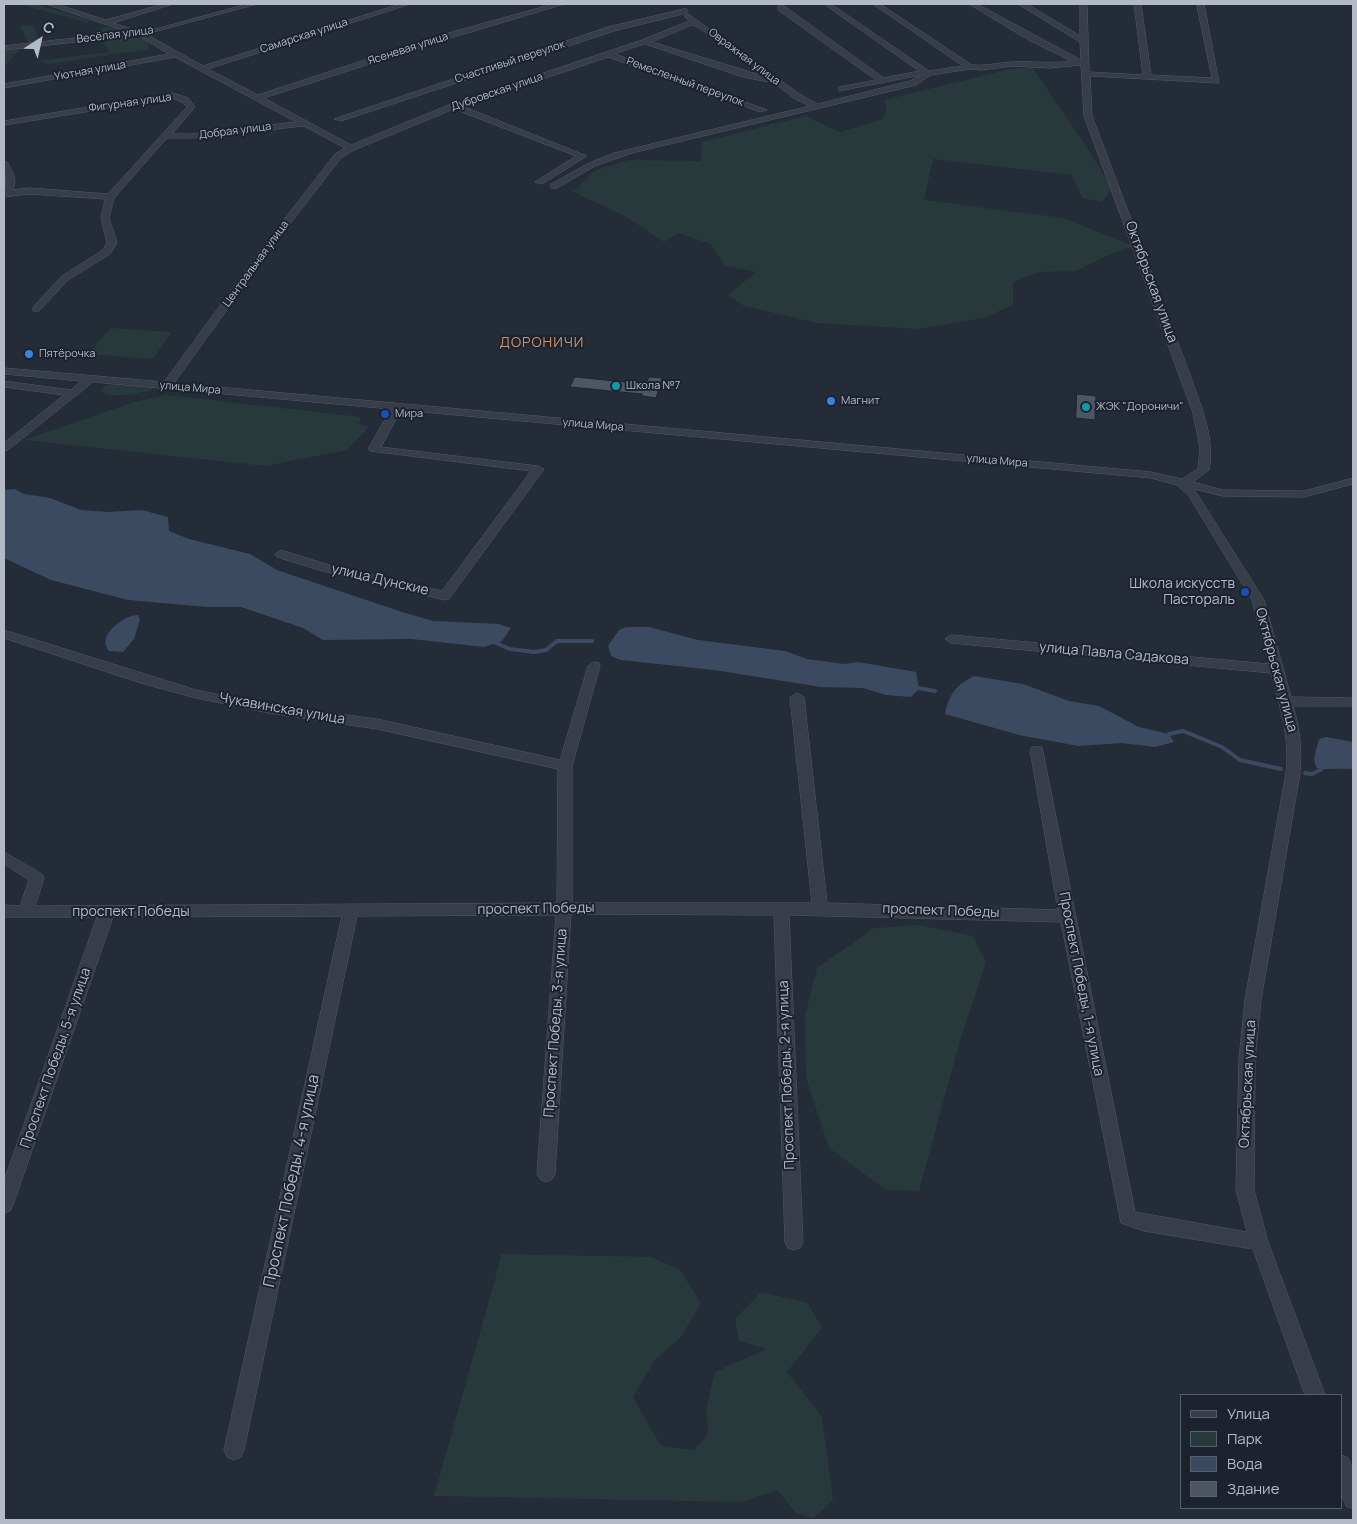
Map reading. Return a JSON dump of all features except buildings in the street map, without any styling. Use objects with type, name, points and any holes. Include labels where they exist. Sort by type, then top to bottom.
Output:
[{"type":"street","points":[[53,4],[140,34],[176,56],[351,148]]},
{"type":"street","points":[[107,22],[170,4]]},
{"type":"street","name":"Весёлая улица","points":[[4,48],[140,34],[254,4]]},
{"type":"street","name":"Самарская улица","points":[[201,69],[406,4]]},
{"type":"street","name":"Ясеневая улица","points":[[256,98],[441,38],[560,4]]},
{"type":"street","name":"Овражная улица","points":[[678,4],[693,22],[704,27],[798,97],[815,105]]},
{"type":"street","points":[[827,4],[928,73]]},
{"type":"street","points":[[876,4],[970,67]]},
{"type":"street","points":[[972,4],[1084,67]]},
{"type":"street","points":[[1022,4],[1084,41]]},
{"type":"street","name":"Октябрьская улица","points":[[1084,4],[1084,67],[1088,116],[1175,347],[1199,420],[1207,454],[1206,463],[1199,475],[1182,484],[1193,494],[1258,600],[1293,729],[1295,754],[1253,1000],[1247,1059],[1245,1190],[1259,1242],[1315,1394]]},
{"type":"street","points":[[1138,4],[1147,78]]},
{"type":"street","points":[[842,89],[882,80],[928,73],[970,67],[981,68],[1013,64],[1084,67],[1147,78],[1216,81],[1201,6]]},
{"type":"street","points":[[781,8],[882,80]]},
{"type":"street","name":"Счастливый переулок","points":[[338,119],[611,29],[684,11]]},
{"type":"street","name":"Дубровская улица","points":[[351,148],[454,106],[645,42],[693,22]]},
{"type":"street","points":[[645,42],[746,75],[776,82]]},
{"type":"street","name":"Ремесленный переулок","points":[[607,54],[763,110]]},
{"type":"street","name":"Уютная улица","points":[[4,86],[176,56]]},
{"type":"street","points":[[554,186],[595,162],[642,147],[660,145],[815,105],[920,81],[928,73]]},
{"type":"street","name":"Фигурная улица","points":[[4,123],[173,95],[186,100],[191,108],[110,198]]},
{"type":"street","points":[[454,106],[582,156],[539,182]]},
{"type":"street","name":"Добрая улица","points":[[167,136],[192,136],[303,124]]},
{"type":"street","name":"Центральная улица","points":[[167,386],[314,185],[338,156],[351,148]]},
{"type":"street","points":[[4,164],[11,181],[11,187],[4,194]]},
{"type":"street","points":[[4,194],[29,191],[110,198],[105,218],[112,242],[107,252],[70,274],[36,309]]},
{"type":"street","name":"улица Мира","points":[[4,371],[1151,475],[1223,493],[1304,494],[1353,481]]},
{"type":"street","points":[[4,448],[89,380]]},
{"type":"street","points":[[4,384],[73,393]]},
{"type":"street","name":"улица Дунские","points":[[281,554],[326,568],[445,596],[538,469],[374,448],[398,407]]},
{"type":"street","name":"Чукавинская улица","points":[[4,634],[149,681],[196,694],[269,709],[377,724],[565,766]]},
{"type":"street","name":"улица Павла Садакова","points":[[951,639],[1277,670]]},
{"type":"street","name":"Проспект Победы, 3-я улица","points":[[546,1174],[564,908],[565,766],[594,666]]},
{"type":"street","points":[[797,696],[820,909]]},
{"type":"street","points":[[1286,701],[1353,702]]},
{"type":"street","name":"Проспект Победы, 1-я улица","points":[[1037,750],[1067,916],[1127,1217],[1144,1223],[1259,1242]]},
{"type":"street","points":[[4,857],[37,878],[25,912]]},
{"type":"street","name":"проспект Победы","points":[[4,911],[781,908],[949,910],[1067,916]]},
{"type":"street","name":"Проспект Победы, 2-я улица","points":[[781,908],[794,1242]]},
{"type":"street","name":"Проспект Победы, 5-я улица","points":[[4,1205],[108,911]]},
{"type":"street","name":"Проспект Победы, 4-я улица","points":[[234,1450],[351,911]]},
{"type":"street","points":[[1342,1468],[1353,1500]]},
{"type":"green space","points":[[20,4],[35,4],[89,20],[88,23]]},
{"type":"green space","points":[[33,25],[40,43],[19,50],[4,67],[4,49],[29,43],[20,26]]},
{"type":"green space","points":[[105,27],[121,29],[115,34],[147,40],[150,49],[48,64],[39,61],[109,52],[104,39],[89,34]]},
{"type":"green space","points":[[1032,67],[1091,153],[1112,189],[1102,202],[1082,198],[1072,175],[933,159],[924,200],[1063,218],[1134,246],[1111,254],[1076,271],[1040,272],[1013,282],[1013,305],[983,318],[918,329],[817,323],[744,306],[728,295],[756,272],[725,266],[711,244],[678,233],[664,242],[625,216],[573,192],[594,171],[628,160],[701,161],[702,142],[805,116],[840,132],[883,119],[887,110],[884,100],[1010,69]]},
{"type":"green space","points":[[110,328],[172,332],[153,359],[89,354]]},
{"type":"green space","points":[[112,384],[154,388],[150,391],[124,395],[105,394],[100,391],[103,387]]},
{"type":"green space","points":[[167,395],[361,417],[359,424],[369,427],[347,450],[266,466],[24,440],[134,402]]},
{"type":"green space","points":[[918,925],[973,936],[986,962],[959,1044],[919,1191],[886,1190],[829,1148],[806,1078],[805,1015],[817,968],[874,928]]},
{"type":"green space","points":[[502,1254],[652,1257],[680,1270],[701,1303],[681,1337],[655,1360],[633,1397],[661,1446],[694,1450],[708,1434],[706,1410],[715,1372],[766,1349],[739,1341],[735,1319],[761,1292],[808,1303],[822,1328],[787,1372],[822,1417],[833,1500],[814,1518],[796,1513],[777,1490],[743,1502],[434,1496]]},
{"type":"water","points":[[15,489],[24,494],[50,498],[81,510],[108,512],[142,510],[168,517],[169,531],[189,539],[250,554],[277,570],[402,612],[433,621],[499,624],[511,628],[502,641],[484,647],[411,639],[323,640],[303,628],[241,607],[207,607],[128,600],[51,580],[4,558],[4,490]]},
{"type":"water","points":[[138,615],[140,620],[134,639],[123,652],[109,651],[106,640],[111,630],[121,621]]},
{"type":"water","points":[[626,627],[649,627],[698,640],[785,651],[807,659],[845,664],[858,662],[916,672],[919,689],[911,697],[886,695],[863,688],[821,687],[714,670],[621,660],[611,656],[608,646],[619,630]]},
{"type":"water","points":[[974,676],[1023,684],[1069,701],[1099,706],[1139,727],[1169,734],[1174,742],[1155,747],[1122,743],[1078,746],[1019,735],[945,714],[954,691],[962,683]]},
{"type":"water","points":[[1326,737],[1353,742],[1353,769],[1317,768],[1314,757],[1319,739]]},
{"type":"waterway","points":[[496,643],[510,649],[534,652],[546,650],[557,641],[592,641]]},
{"type":"waterway","points":[[918,688],[935,691]]},
{"type":"waterway","points":[[1169,734],[1183,731],[1222,747],[1240,760],[1281,769]]},
{"type":"waterway","points":[[1305,773],[1312,774],[1322,769]]},
{"type":"place","name":"Пятёрочка","points":[[29,354]]},
{"type":"place","name":"Школа №7","points":[[616,386]]},
{"type":"place","name":"Магнит","points":[[831,401]]},
{"type":"place","name":"ЖЭК \"Дороничи\"","points":[[1086,407]]},
{"type":"place","name":"Мира","points":[[385,414]]},
{"type":"place","name":"Школа искусств Пастораль","points":[[1245,592]]},
{"type":"district","name":"ДОРОНИЧИ","points":[[542,343]]}]
